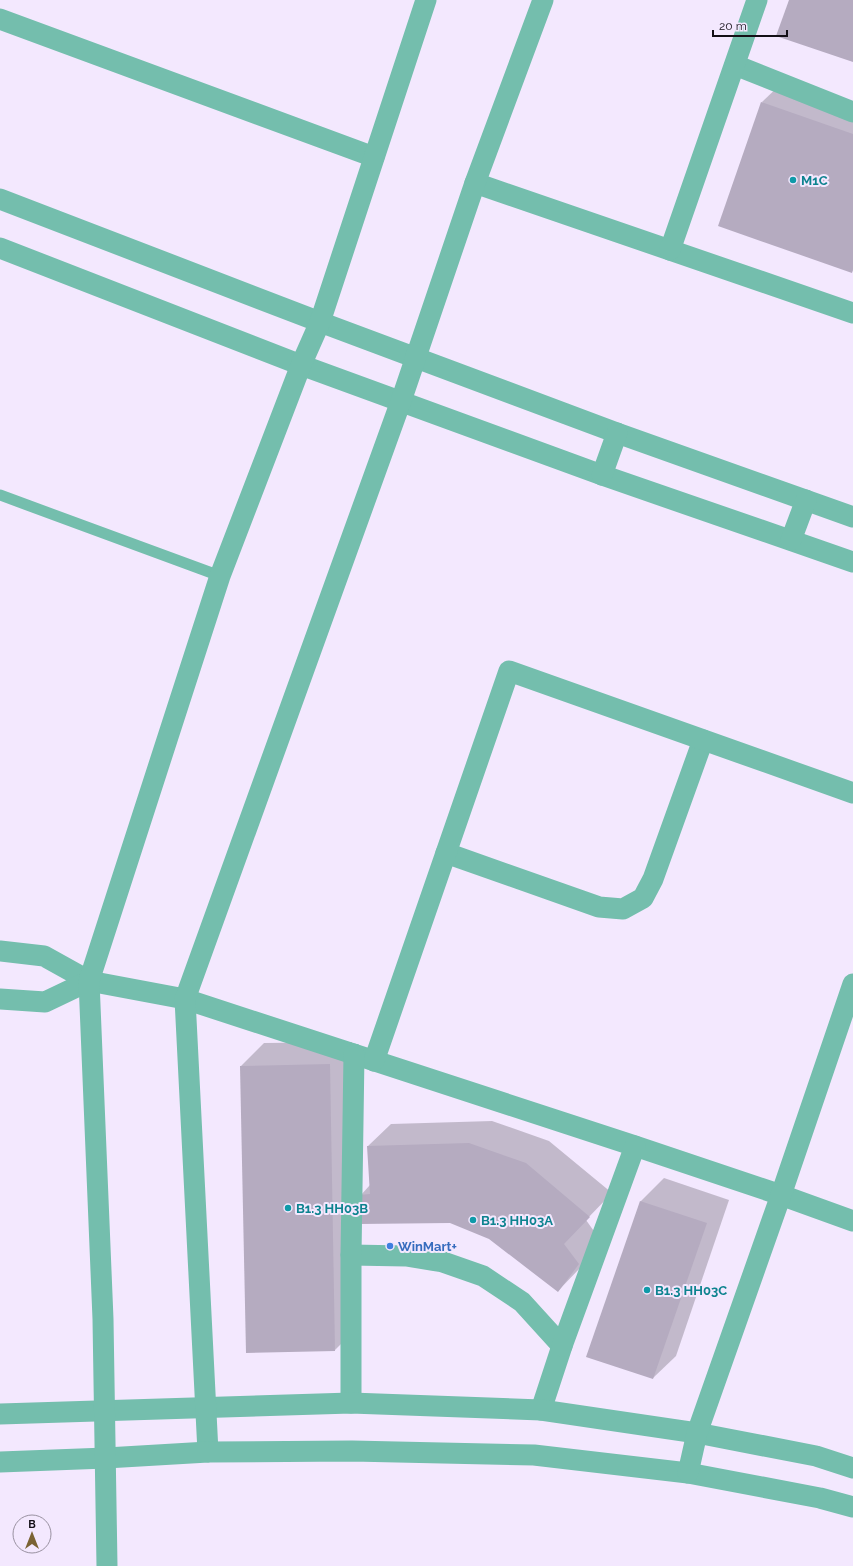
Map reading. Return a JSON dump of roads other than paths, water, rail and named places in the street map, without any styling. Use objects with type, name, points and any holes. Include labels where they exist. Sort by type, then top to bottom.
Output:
[{"type":"street","points":[[108,1566],[106,1410],[89,981],[220,576],[301,365],[320,322],[426,0]]},
{"type":"street","points":[[208,1452],[185,999],[401,401],[475,183],[543,0]]},
{"type":"street","points":[[670,250],[757,0]]},
{"type":"street","points":[[0,20],[374,158]]},
{"type":"street","points":[[735,65],[853,112]]},
{"type":"street","points":[[475,183],[853,313]]},
{"type":"street","points":[[0,200],[617,433],[853,517]]},
{"type":"street","points":[[0,248],[301,365],[602,474],[853,562]]},
{"type":"street","points":[[602,474],[617,433]]},
{"type":"street","points":[[791,540],[806,500]]},
{"type":"street","points":[[374,1061],[509,671],[853,792]]},
{"type":"street","points":[[446,853],[598,906],[623,909],[643,898],[653,879],[703,740]]},
{"type":"street","points":[[0,950],[44,956],[89,981],[185,999],[635,1146],[853,1221]]},
{"type":"street","points":[[0,999],[45,1002],[89,981]]},
{"type":"street","points":[[688,1473],[697,1433],[852,989]]},
{"type":"street","points":[[351,1403],[351,1256],[354,1054]]},
{"type":"street","points":[[541,1410],[562,1346],[635,1146]]},
{"type":"street","points":[[351,1256],[406,1256],[443,1262],[483,1276],[522,1302],[562,1346]]},
{"type":"street","points":[[0,1414],[351,1403],[541,1410],[697,1433],[816,1456],[853,1468]]},
{"type":"street","points":[[0,1462],[208,1452],[352,1451],[534,1456],[688,1473],[820,1498],[853,1507]]},
{"type":"lane","points":[[0,495],[220,576]]},
{"type":"place","name":"M1C","points":[[793,180]]},
{"type":"place","name":"B1.3 HH03B","points":[[288,1208]]},
{"type":"place","name":"B1.3 HH03A","points":[[473,1220]]},
{"type":"place","name":"WinMart+","points":[[390,1246]]},
{"type":"place","name":"B1.3 HH03C","points":[[647,1290]]}]
